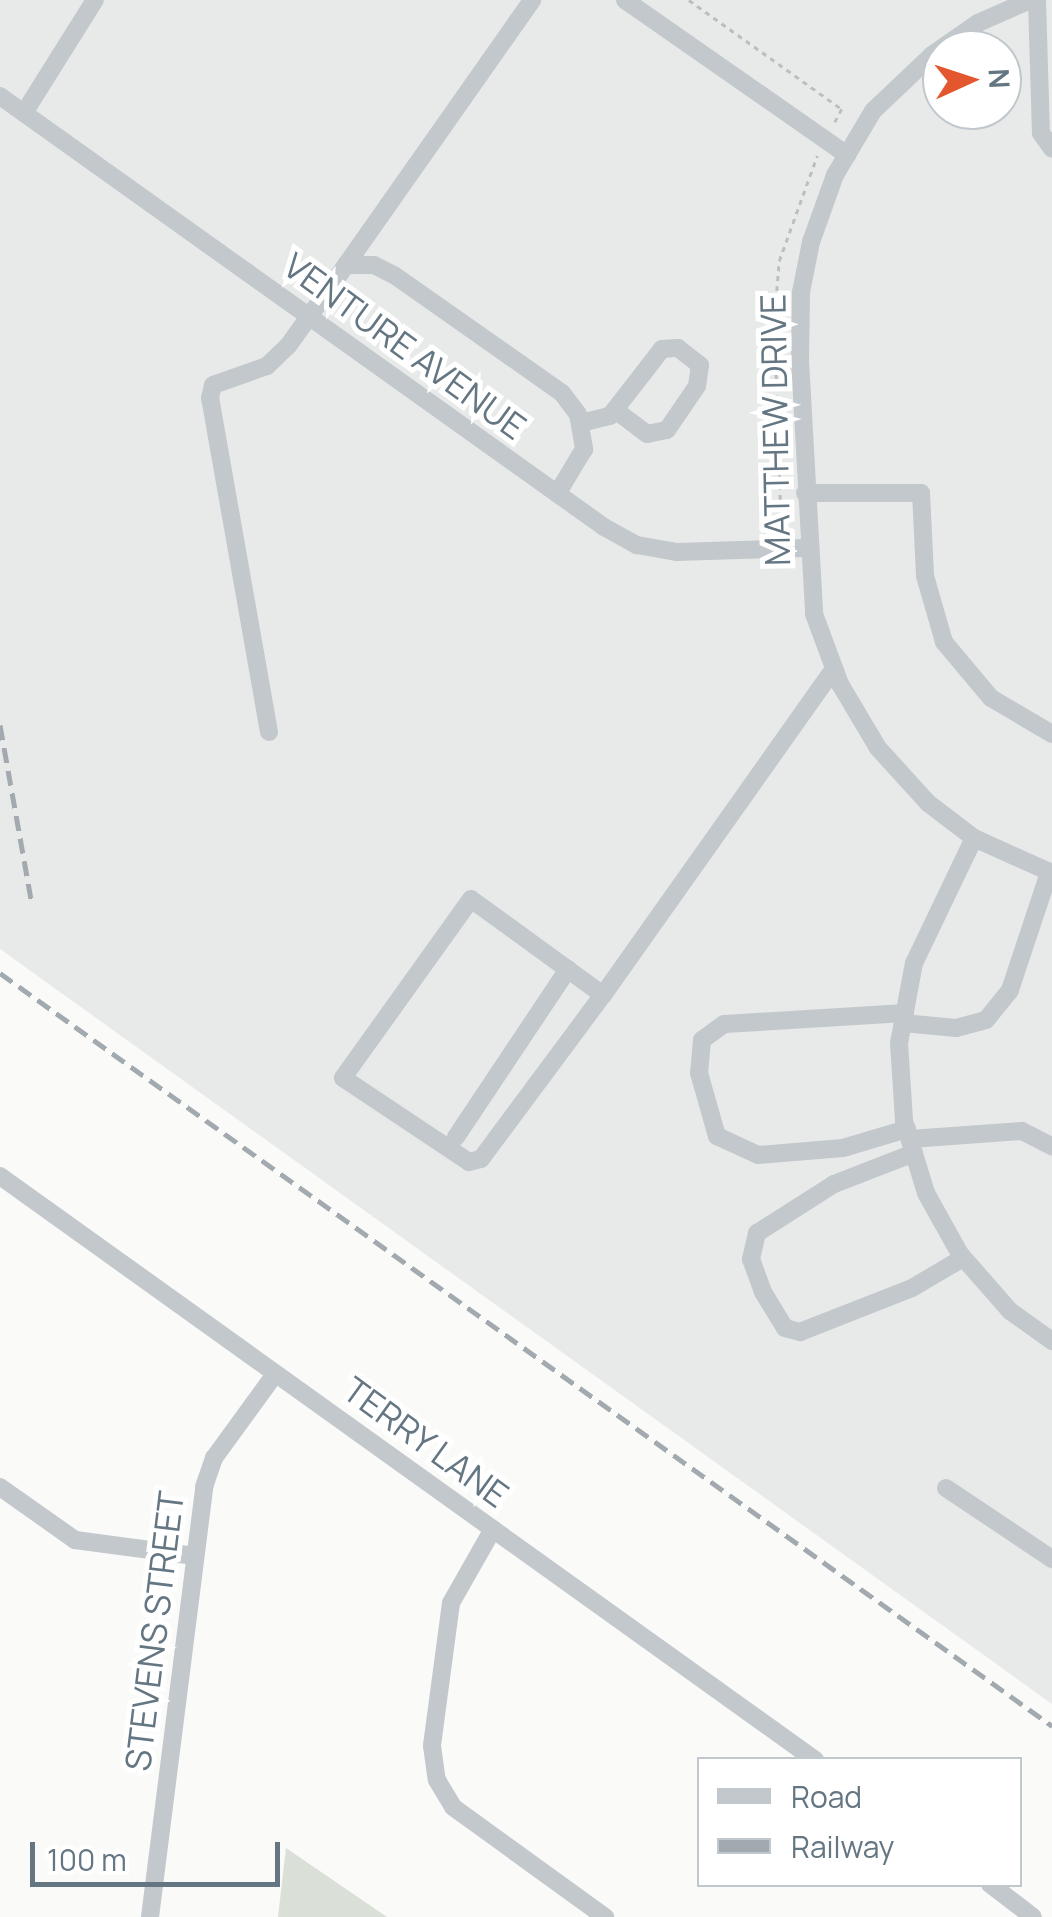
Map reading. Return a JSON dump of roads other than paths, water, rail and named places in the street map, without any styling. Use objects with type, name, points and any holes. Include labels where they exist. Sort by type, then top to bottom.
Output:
[{"type":"street","points":[[24,113],[95,0]]},
{"type":"street","points":[[269,732],[210,398],[213,385],[267,366],[288,346],[305,314],[346,266],[532,0]]},
{"type":"street","points":[[625,0],[848,155]]},
{"type":"street","points":[[1033,0],[1041,133],[1052,149]]},
{"type":"street","name":"MATTHEW DRIVE","points":[[1033,0],[978,23],[932,55],[873,111],[848,155],[811,242],[801,292],[807,548],[814,614],[834,670],[878,748],[928,803],[974,838],[1050,873]]},
{"type":"street","name":"VENTURE AVENUE","points":[[0,96],[558,494],[637,545],[678,552],[807,548]]},
{"type":"street","points":[[346,266],[374,265],[394,275],[562,394],[582,423],[584,449],[558,494]]},
{"type":"street","points":[[582,423],[616,410],[662,349],[678,348],[700,365],[696,386],[668,430],[646,434],[616,410]]},
{"type":"street","points":[[805,493],[921,494],[926,576],[944,642],[991,698],[1052,734]]},
{"type":"street","points":[[603,995],[471,899],[343,1078],[469,1162],[480,1159],[603,995],[834,670]]},
{"type":"street","points":[[974,838],[914,963],[904,1018],[910,1140],[926,1193],[963,1258],[1010,1311],[1052,1342]]},
{"type":"street","points":[[1050,873],[1010,990],[986,1020],[956,1028],[904,1018],[747,1020],[708,1031],[702,1040],[704,1106],[717,1136],[758,1155],[1022,1131],[1052,1146]]},
{"type":"street","points":[[456,1137],[568,969]]},
{"type":"street","points":[[910,1140],[834,1184],[752,1243],[764,1292],[785,1328],[826,1326],[963,1258]]},
{"type":"street","points":[[822,1152],[834,1184]]},
{"type":"street","name":"TERRY LANE","points":[[0,1176],[812,1757]]},
{"type":"street","name":"STEVENS STREET","points":[[150,1917],[195,1556],[214,1458],[275,1374]]},
{"type":"street","points":[[0,1487],[75,1540],[195,1556]]},
{"type":"street","points":[[946,1488],[1052,1559]]},
{"type":"street","points":[[493,1529],[450,1603],[432,1746],[437,1780],[453,1807],[605,1917]]},
{"type":"street","points":[[994,1887],[1033,1917]]},
{"type":"railway","points":[[0,725],[32,904]]},
{"type":"railway","points":[[0,973],[1052,1726]]}]
